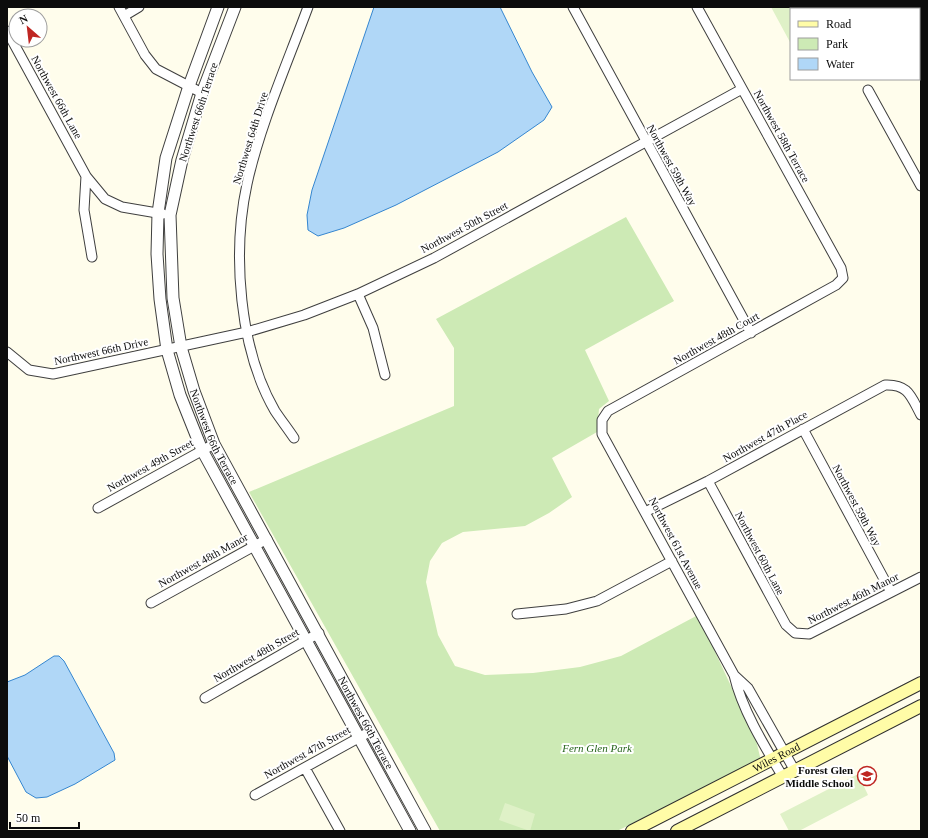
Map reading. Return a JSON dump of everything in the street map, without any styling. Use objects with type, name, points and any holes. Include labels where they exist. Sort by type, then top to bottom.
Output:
[{"type":"main road","name":"Wiles Road","points":[[632,831],[921,683]]},
{"type":"main road","name":"Wiles Road","points":[[677,831],[921,706]]},
{"type":"street","points":[[119,7],[145,55],[156,69],[202,93]]},
{"type":"street","points":[[124,16],[139,7]]},
{"type":"street","name":"Northwest 66th Terrace","points":[[218,7],[189,86],[166,158],[158,213],[160,292],[167,350],[180,395],[202,450],[410,831]]},
{"type":"street","name":"Northwest 66th Terrace","points":[[235,7],[202,93],[182,160],[170,215],[173,298],[181,347],[194,391],[214,444],[319,633],[425,831]]},
{"type":"street","name":"Northwest 64th Drive","points":[[294,438],[275,410],[263,384],[247,332],[240,287],[239,238],[247,184],[261,136],[308,7]]},
{"type":"street","name":"Northwest 59th Way","points":[[573,7],[751,333]]},
{"type":"street","name":"Northwest 58th Terrace","points":[[697,7],[841,268],[842,278]]},
{"type":"street","name":"Northwest 66th Lane","points":[[7,31],[86,176],[105,199],[122,207],[170,215]]},
{"type":"street","name":"Northwest 50th Street","points":[[181,347],[247,332],[304,314],[358,294],[434,258],[742,88]]},
{"type":"street","points":[[868,90],[921,186]]},
{"type":"street","points":[[86,176],[84,210],[92,257]]},
{"type":"street","name":"Northwest 48th Court","points":[[602,420],[608,411],[836,285],[842,278]]},
{"type":"street","points":[[358,294],[373,328],[384,375]]},
{"type":"street","name":"Northwest 66th Drive","points":[[7,352],[29,370],[53,374],[181,347]]},
{"type":"street","name":"Northwest 47th Place","points":[[645,512],[708,481],[885,385],[897,384],[907,390],[921,416]]},
{"type":"street","name":"Northwest 61st Avenue","points":[[602,420],[602,434],[734,675],[738,692],[772,759],[783,777]]},
{"type":"street","name":"Northwest 59th Way","points":[[803,429],[891,592]]},
{"type":"street","name":"Northwest 49th Street","points":[[98,508],[214,444]]},
{"type":"street","name":"Northwest 60th Lane","points":[[708,481],[786,625],[795,633]]},
{"type":"street","name":"Northwest 48th Manor","points":[[151,603],[267,539]]},
{"type":"street","points":[[517,614],[566,609],[597,601],[672,561]]},
{"type":"street","name":"Northwest 46th Manor","points":[[795,633],[809,634],[921,577]]},
{"type":"street","name":"Northwest 48th Street","points":[[205,698],[319,633]]},
{"type":"street","name":"Northwest 61st Avenue","points":[[734,675],[748,688],[795,771]]},
{"type":"street","name":"Northwest 47th Street","points":[[255,795],[371,731]]},
{"type":"street","points":[[305,768],[340,831]]},
{"type":"green space","points":[[771,7],[824,7],[825,8],[790,8],[790,42]]},
{"type":"green space","name":"Fern Glen Park","points":[[626,217],[674,301],[585,350],[609,401],[599,409],[597,432],[552,458],[572,497],[549,513],[525,526],[463,532],[442,543],[430,561],[426,582],[438,635],[455,666],[485,675],[533,673],[580,667],[621,656],[698,615],[756,740],[761,761],[617,831],[440,831],[249,492],[454,406],[454,348],[436,319]]},
{"type":"green space","points":[[858,774],[868,795],[799,831],[789,831],[780,814]]},
{"type":"green space","points":[[505,803],[535,814],[530,831],[499,820]]},
{"type":"water","points":[[374,7],[500,7],[532,72],[552,107],[544,120],[498,152],[396,205],[344,228],[318,236],[308,230],[307,215],[312,190]]},
{"type":"water","points":[[54,656],[59,656],[64,661],[114,753],[115,760],[75,784],[47,797],[36,798],[26,792],[7,756],[7,682],[25,675]]},
{"type":"place","name":"Forest Glen Middle School","points":[[867,776]]}]
